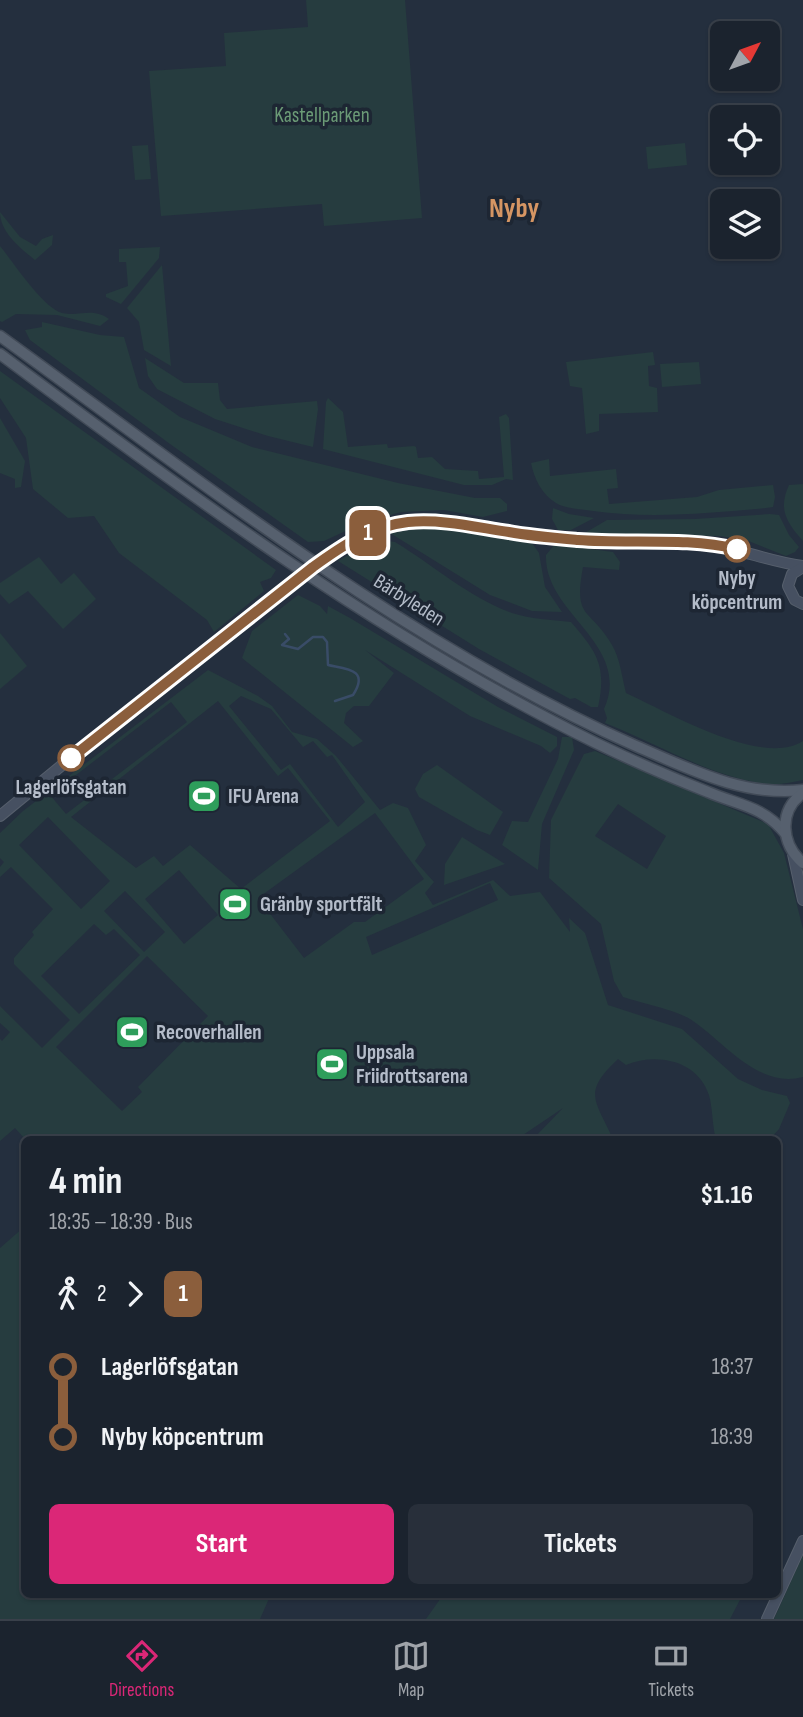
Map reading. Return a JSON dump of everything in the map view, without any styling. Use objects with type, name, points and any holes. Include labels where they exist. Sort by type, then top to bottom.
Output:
[{"type":"main road","name":"Bärbyleden","points":[[0,336],[267,530],[405,621],[498,675],[608,733],[719,780],[744,788],[803,791]]},
{"type":"main road","name":"Bärbyleden","points":[[0,354],[247,535],[411,640],[501,693],[599,744],[710,793],[759,810],[769,816],[785,833]]},
{"type":"main road","points":[[0,816],[89,743],[343,545],[373,530],[407,522],[446,522],[510,533],[576,540],[705,544],[733,548],[803,566]]},
{"type":"main road","points":[[773,560],[789,580]]},
{"type":"main road","points":[[803,566],[792,574],[789,580],[790,593],[795,600],[803,604]]},
{"type":"main road","points":[[803,791],[790,807],[785,820],[785,833],[793,854],[803,900]]},
{"type":"main road","points":[[793,854],[803,863]]},
{"type":"main road","points":[[781,1589],[803,1541]]},
{"type":"main road","points":[[767,1619],[777,1598]]},
{"type":"green space","name":"Kastellparken","points":[[306,0],[405,0],[422,218],[324,226],[322,204],[161,216],[149,71],[226,66],[224,33],[308,27]]},
{"type":"green space","points":[[685,143],[687,165],[648,169],[646,147]]},
{"type":"green space","points":[[148,145],[151,179],[135,180],[132,146]]},
{"type":"green space","points":[[0,212],[20,237],[36,246],[42,239],[53,235],[52,245],[35,260],[7,233]]},
{"type":"green space","points":[[0,246],[37,294],[54,309],[69,314],[103,315],[109,319],[100,326],[57,315],[16,314],[0,321]]},
{"type":"green space","points":[[160,247],[159,258],[121,304],[106,297],[106,294],[128,286],[126,262],[119,262],[119,249]]},
{"type":"green space","points":[[162,265],[171,366],[144,350],[139,322],[127,308]]},
{"type":"green space","points":[[42,322],[100,335],[124,337],[139,388],[180,417],[252,447],[398,483],[475,498],[500,498],[507,504],[507,511],[483,517],[444,510],[401,512],[365,522],[324,541],[308,542],[30,340],[25,330],[42,327]]},
{"type":"green space","points":[[653,352],[655,365],[648,366],[649,386],[657,388],[658,412],[599,414],[599,431],[586,434],[582,388],[570,386],[566,362]]},
{"type":"green space","points":[[145,358],[184,383],[218,383],[220,400],[227,409],[317,401],[313,447],[215,419],[157,389],[148,376]]},
{"type":"green space","points":[[699,362],[701,384],[662,387],[660,364]]},
{"type":"green space","points":[[0,371],[276,570],[271,578],[260,582],[264,591],[214,632],[207,620],[119,553],[94,516],[68,518],[33,489],[26,438],[0,398]]},
{"type":"green space","points":[[328,398],[343,412],[348,447],[387,444],[388,448],[414,446],[418,458],[432,457],[445,469],[478,471],[479,479],[504,477],[499,417],[506,414],[509,418],[513,480],[506,479],[492,485],[464,485],[323,449]]},
{"type":"green space","points":[[0,418],[25,461],[21,487],[15,488],[15,479],[0,473]]},
{"type":"green space","points":[[549,459],[550,476],[616,469],[618,488],[607,489],[609,504],[697,497],[719,490],[773,485],[775,497],[773,507],[701,513],[636,515],[574,508],[551,500],[537,480],[531,463]]},
{"type":"green space","points":[[803,484],[803,541],[788,521],[784,501],[789,485]]},
{"type":"green space","points":[[553,508],[594,518],[571,530],[558,530],[552,519]]},
{"type":"green space","points":[[779,515],[789,535],[799,547],[795,552],[786,556],[746,540],[719,536],[583,534],[607,520],[695,519]]},
{"type":"green space","points":[[448,528],[532,543],[539,553],[545,587],[562,612],[532,611],[490,595],[390,533],[399,529]]},
{"type":"green space","points":[[372,541],[395,542],[496,607],[526,617],[571,622],[598,660],[601,681],[598,707],[591,707],[575,698],[570,699],[479,649],[338,561]]},
{"type":"green space","points":[[555,544],[613,552],[620,562],[619,570],[583,567],[580,597],[586,612],[615,650],[626,693],[690,724],[740,743],[764,748],[785,747],[803,741],[803,780],[770,784],[739,779],[700,765],[605,723],[607,718],[604,709],[610,686],[607,666],[598,647],[558,595],[549,576],[546,555]]},
{"type":"green space","points":[[39,557],[61,584],[74,573],[96,599],[63,629],[28,591],[9,604],[0,594],[0,583]]},
{"type":"green space","points":[[298,595],[320,606],[327,614],[328,606],[350,618],[498,707],[557,737],[557,746],[550,753],[541,746],[470,716],[365,650],[394,673],[369,706],[354,706],[346,713],[344,723],[363,741],[353,747],[242,658],[252,631]]},
{"type":"green space","points":[[0,633],[27,666],[0,689]]},
{"type":"green space","name":"Gränby sportfält","points":[[208,670],[272,706],[292,732],[317,739],[336,756],[380,810],[393,803],[408,808],[426,845],[415,861],[434,882],[425,893],[433,905],[493,880],[510,896],[540,892],[570,932],[569,918],[585,933],[608,1005],[682,1029],[738,1079],[762,1090],[787,1096],[790,1103],[779,1129],[773,1136],[716,1136],[709,1095],[696,1074],[675,1062],[650,1059],[626,1065],[618,1059],[600,1080],[595,1097],[612,1136],[536,1136],[563,1108],[521,1136],[22,1136],[15,1128],[0,1141],[0,1039],[2,1041],[10,1032],[0,1023],[0,1006],[42,1048],[70,1020],[14,964],[14,958],[34,935],[32,932],[53,909],[11,867],[0,877],[0,867],[4,862],[0,858],[0,833],[23,811]],"holes":[[[241,696],[271,709],[303,747],[313,741],[327,757],[332,755],[365,802],[338,827],[290,764],[281,770],[229,706]],[[218,701],[278,776],[288,768],[330,821],[241,889],[190,845],[163,866],[154,856],[136,868],[71,817]],[[171,702],[187,722],[66,814],[50,795]],[[375,813],[424,879],[365,922],[354,922],[304,958],[258,898]],[[48,817],[110,881],[81,909],[19,845]],[[179,870],[218,915],[184,944],[145,899]],[[490,883],[498,900],[372,955],[366,937]],[[125,891],[165,932],[144,952],[104,911]],[[94,924],[106,935],[114,929],[140,955],[79,1014],[41,976]],[[147,956],[208,1016],[138,1087],[142,1092],[122,1111],[56,1047]]]},
{"type":"green space","points":[[562,737],[572,737],[574,750],[542,824],[538,870],[502,845],[512,821],[528,822],[558,759]]},
{"type":"green space","points":[[595,751],[768,824],[784,853],[803,929],[803,1077],[786,1079],[756,1070],[690,1019],[623,997],[614,981],[601,924],[549,878],[551,820],[584,754]],"holes":[[[618,804],[666,836],[647,869],[595,836]]]},
{"type":"green space","points":[[437,765],[503,812],[490,835],[419,797],[415,789],[423,774]]},
{"type":"green space","points":[[462,837],[505,864],[444,885],[445,864]]},
{"type":"green space","points":[[21,1230],[21,1598],[269,1598],[260,1619],[0,1619],[0,1248]]},
{"type":"green space","points":[[803,1555],[803,1619],[774,1619]]},
{"type":"green space","points":[[441,1598],[741,1598],[730,1619],[426,1619]]},
{"type":"waterway","points":[[285,634],[289,639],[282,645],[298,649],[313,637],[323,637],[327,642],[328,665],[348,669],[357,675],[358,686],[353,695],[335,701]]},
{"type":"bus line","name":"1","points":[[71,758],[313,567],[343,545],[373,530],[407,522],[446,522],[510,533],[576,540],[705,544],[737,549]]},
{"type":"place","name":"Nyby köpcentrum","points":[[737,549]]},
{"type":"place","name":"Lagerlöfsgatan","points":[[71,758]]},
{"type":"place","name":"IFU Arena","points":[[204,796]]},
{"type":"place","name":"Gränby sportfält","points":[[235,904]]},
{"type":"place","name":"Recoverhallen","points":[[132,1032]]},
{"type":"place","name":"Uppsala Friidrottsarena","points":[[332,1064]]},
{"type":"district","name":"Nyby","points":[[514,208]]}]
